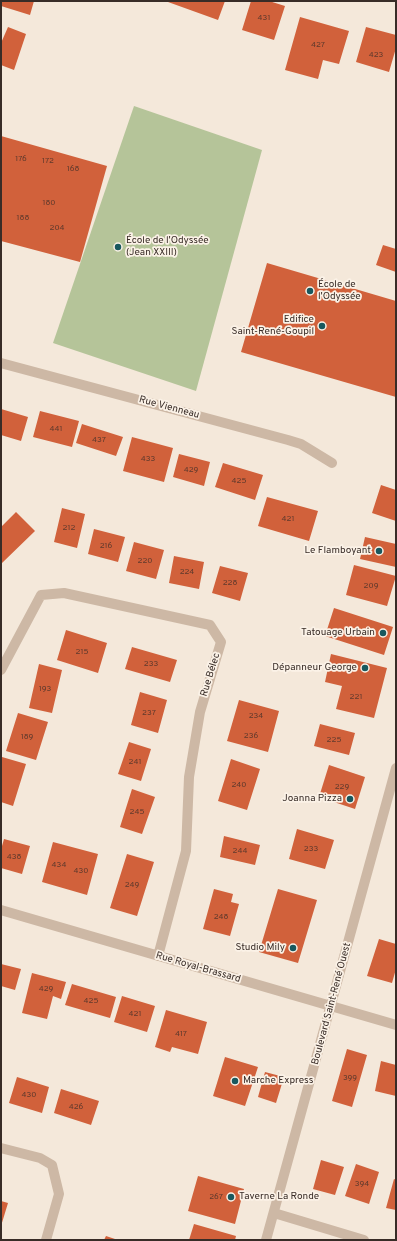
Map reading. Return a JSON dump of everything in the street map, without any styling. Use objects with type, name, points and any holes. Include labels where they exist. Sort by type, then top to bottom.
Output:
[{"type":"street","name":"Rue Vienneau","points":[[1,363],[288,440],[301,444],[332,464]]},
{"type":"street","name":"Rue Bélec","points":[[1,670],[41,595],[64,593],[210,625],[221,642],[200,712],[189,778],[186,851],[158,956]]},
{"type":"street","name":"Boulevard Saint-René Ouest","points":[[266,1240],[331,1005],[393,794],[396,768]]},
{"type":"street","name":"Rue Royal-Brassard","points":[[1,910],[396,1025]]},
{"type":"street","points":[[1,1148],[40,1158],[52,1165],[59,1194],[46,1240]]},
{"type":"street","points":[[274,1213],[364,1240]]},
{"type":"green space","points":[[134,106],[262,150],[196,391],[53,343]]},
{"type":"building","points":[[1,1],[34,1],[30,15],[1,6]]},
{"type":"building","points":[[225,1],[218,20],[168,2]]},
{"type":"building","points":[[251,1],[269,1],[285,6],[274,40],[242,30]]},
{"type":"building","points":[[300,17],[349,31],[339,64],[323,60],[318,79],[285,70]]},
{"type":"building","points":[[8,27],[26,34],[14,70],[1,65],[1,43]]},
{"type":"building","points":[[366,27],[396,35],[396,48],[389,72],[356,62]]},
{"type":"building","points":[[1,136],[107,166],[80,262],[1,241]]},
{"type":"building","points":[[383,245],[396,249],[396,272],[376,265]]},
{"type":"building","name":"Edifice Saint-René-Goupil","points":[[267,263],[396,301],[396,397],[241,352]]},
{"type":"building","points":[[1,409],[28,417],[21,441],[1,435]]},
{"type":"building","points":[[40,411],[79,421],[72,447],[33,437]]},
{"type":"building","points":[[82,424],[123,437],[116,456],[76,443]]},
{"type":"building","points":[[132,437],[173,448],[164,482],[123,471]]},
{"type":"building","points":[[179,454],[210,462],[204,486],[173,477]]},
{"type":"building","points":[[223,463],[263,475],[255,500],[215,487]]},
{"type":"building","points":[[381,485],[396,490],[396,521],[372,513]]},
{"type":"building","points":[[267,497],[318,511],[309,541],[258,526]]},
{"type":"building","points":[[62,508],[85,514],[77,548],[54,542]]},
{"type":"building","points":[[16,512],[35,531],[1,564],[1,527]]},
{"type":"building","points":[[94,529],[125,537],[118,562],[88,554]]},
{"type":"building","name":"Le Flamboyant","points":[[365,537],[396,544],[396,567],[360,559]]},
{"type":"building","points":[[134,542],[164,550],[156,579],[126,571]]},
{"type":"building","points":[[174,556],[204,562],[199,589],[169,583]]},
{"type":"building","points":[[354,565],[396,576],[387,606],[346,595]]},
{"type":"building","points":[[220,566],[248,573],[240,601],[212,593]]},
{"type":"building","points":[[334,608],[393,627],[384,655],[325,636]]},
{"type":"building","points":[[66,630],[107,643],[98,673],[57,660]]},
{"type":"building","points":[[132,647],[177,660],[170,682],[125,669]]},
{"type":"building","points":[[331,654],[387,668],[374,718],[336,709],[342,686],[325,682]]},
{"type":"building","points":[[39,664],[62,670],[52,713],[29,708]]},
{"type":"building","points":[[140,692],[167,700],[158,733],[131,725]]},
{"type":"building","points":[[239,700],[279,711],[268,752],[227,741]]},
{"type":"building","points":[[18,713],[48,722],[36,760],[6,751]]},
{"type":"building","points":[[320,724],[355,733],[349,755],[314,746]]},
{"type":"building","points":[[129,742],[151,749],[141,781],[118,774]]},
{"type":"building","points":[[2,757],[26,764],[13,806],[1,802]]},
{"type":"building","points":[[231,759],[260,769],[247,810],[218,801]]},
{"type":"building","points":[[329,765],[365,777],[355,809],[319,797]]},
{"type":"building","points":[[132,789],[155,797],[142,834],[120,827]]},
{"type":"building","points":[[297,829],[334,840],[325,869],[289,859]]},
{"type":"building","points":[[224,836],[260,845],[255,865],[220,857]]},
{"type":"building","points":[[4,839],[30,846],[22,874],[1,868],[1,846]]},
{"type":"building","points":[[53,842],[98,854],[87,895],[42,882]]},
{"type":"building","points":[[127,854],[154,862],[137,916],[110,908]]},
{"type":"building","points":[[214,889],[233,894],[231,902],[239,904],[230,936],[203,929]]},
{"type":"building","points":[[278,889],[317,900],[298,963],[259,952]]},
{"type":"building","points":[[379,939],[396,944],[396,969],[392,983],[367,976]]},
{"type":"building","points":[[1,964],[21,969],[15,990],[1,986]]},
{"type":"building","points":[[32,973],[66,982],[61,999],[53,996],[47,1019],[22,1013]]},
{"type":"building","points":[[72,984],[116,997],[110,1018],[65,1005]]},
{"type":"building","points":[[122,996],[155,1006],[147,1032],[114,1022]]},
{"type":"building","points":[[166,1010],[207,1022],[198,1054],[172,1047],[170,1052],[155,1047]]},
{"type":"building","points":[[347,1049],[367,1055],[352,1107],[332,1101]]},
{"type":"building","name":"Marche Express","points":[[225,1057],[258,1067],[245,1106],[213,1096]]},
{"type":"building","points":[[381,1061],[396,1065],[396,1096],[375,1091]]},
{"type":"building","points":[[265,1072],[284,1077],[276,1103],[258,1097]]},
{"type":"building","points":[[17,1077],[49,1087],[42,1113],[9,1103]]},
{"type":"building","points":[[61,1089],[99,1101],[91,1125],[54,1113]]},
{"type":"building","points":[[321,1160],[344,1167],[335,1195],[313,1189]]},
{"type":"building","points":[[356,1164],[379,1172],[369,1204],[345,1196]]},
{"type":"building","points":[[198,1176],[244,1189],[235,1224],[188,1211]]},
{"type":"building","points":[[394,1179],[396,1180],[396,1210],[386,1208]]},
{"type":"building","points":[[1,1201],[8,1203],[1,1226]]},
{"type":"building","points":[[194,1224],[236,1236],[235,1240],[189,1240]]},
{"type":"building","points":[[106,1236],[118,1240],[104,1240]]},
{"type":"place","name":"École de l'Odyssée (Jean XXIII)","points":[[118,247]]},
{"type":"place","name":"École de l'Odyssée","points":[[310,291]]},
{"type":"place","name":"Edifice Saint-René-Goupil","points":[[322,326]]},
{"type":"place","name":"Le Flamboyant","points":[[379,551]]},
{"type":"place","name":"Tatouage Urbain","points":[[383,633]]},
{"type":"place","name":"Dépanneur George","points":[[365,668]]},
{"type":"place","name":"Joanna Pizza","points":[[350,799]]},
{"type":"place","name":"Studio Mily","points":[[293,948]]},
{"type":"place","name":"Marche Express","points":[[235,1081]]},
{"type":"place","name":"Taverne La Ronde","points":[[231,1197]]}]
